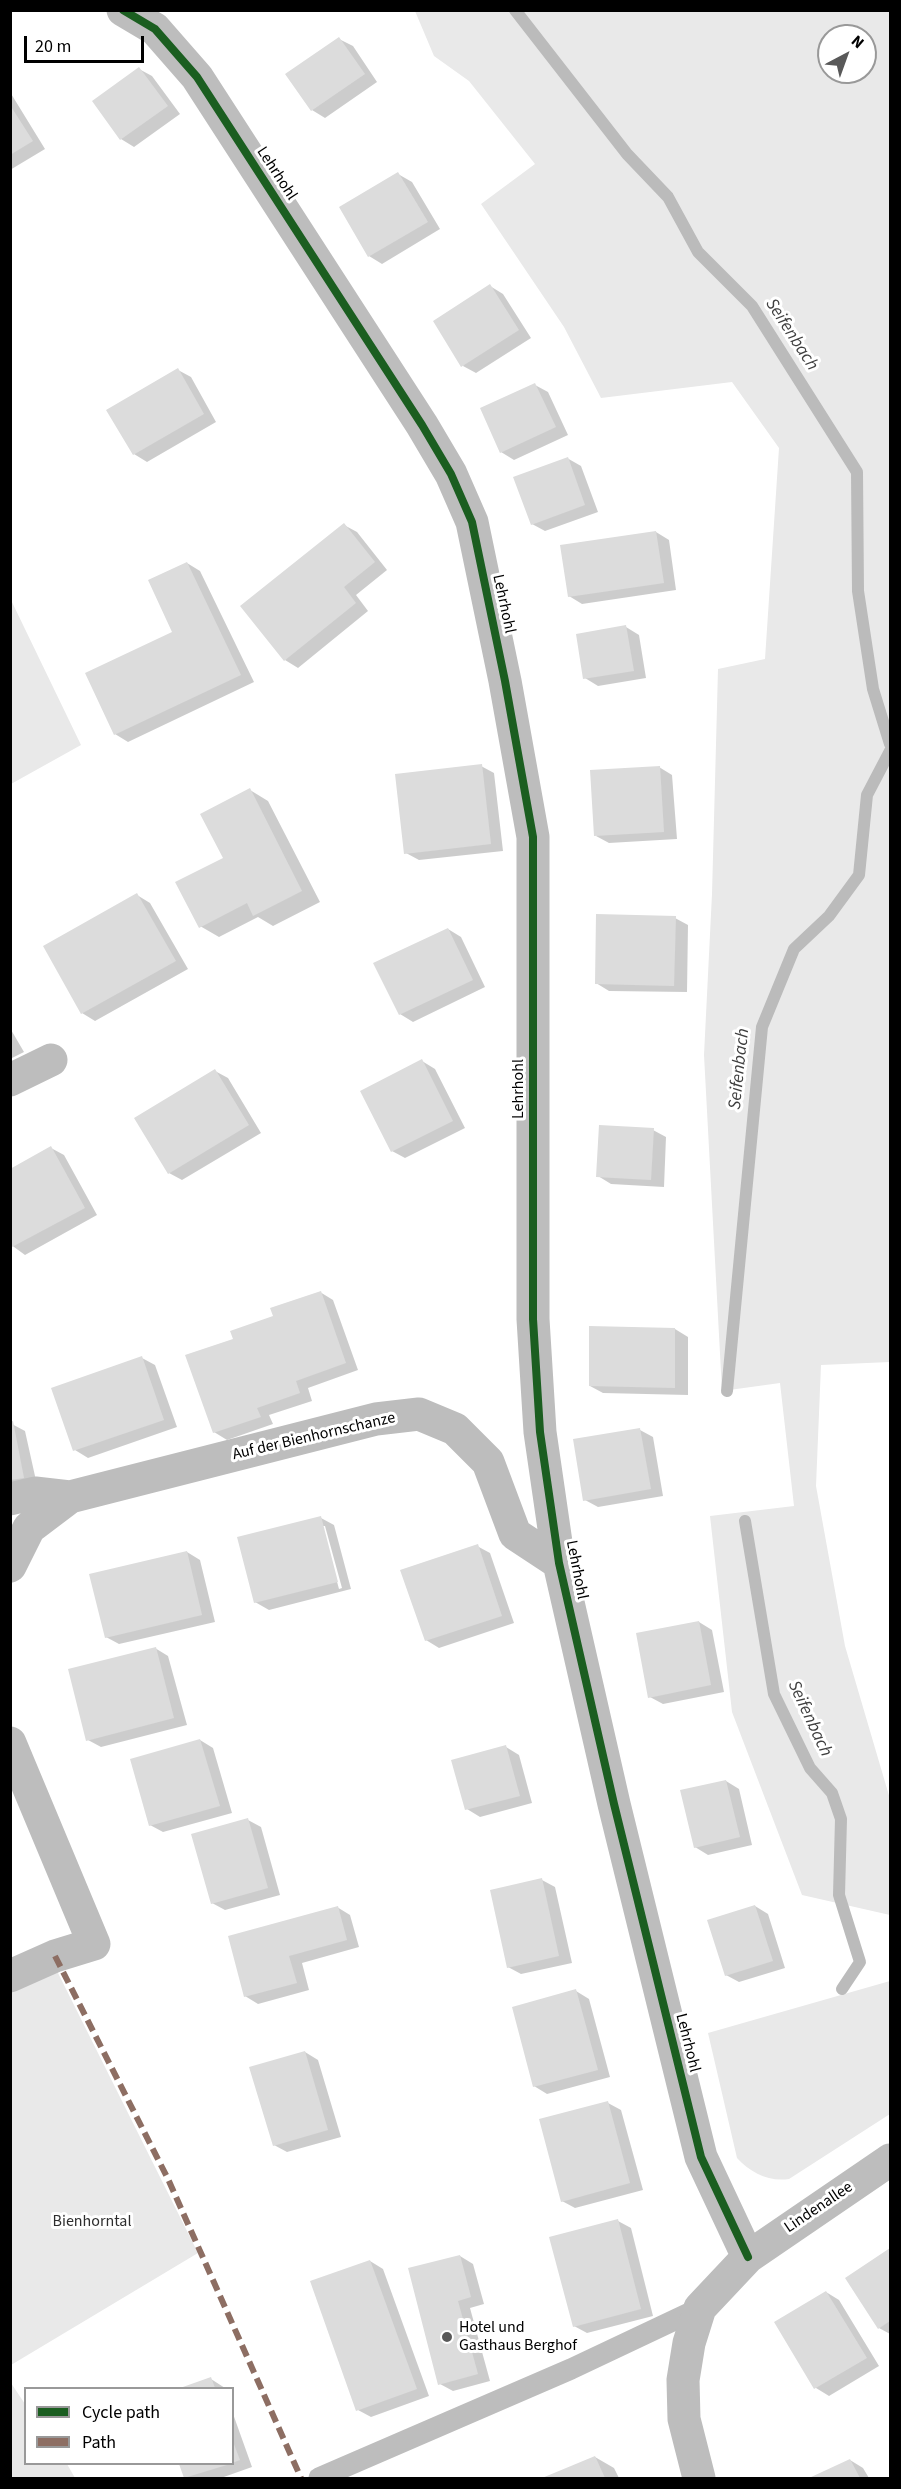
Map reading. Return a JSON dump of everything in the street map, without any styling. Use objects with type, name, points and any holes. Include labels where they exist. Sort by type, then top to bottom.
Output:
[{"type":"street","name":"Lehrhohl","points":[[123,10],[155,29],[197,77],[422,425],[451,474],[472,522],[505,681],[533,837],[532,1319],[540,1432],[559,1563],[616,1815],[701,2157],[748,2257]]},
{"type":"street","points":[[10,1080],[51,1060]]},
{"type":"street","name":"Auf der Bienhornschanze","points":[[10,1499],[35,1493],[70,1497],[376,1419],[419,1414],[455,1429],[488,1462],[515,1534],[559,1563]]},
{"type":"street","name":"Auf der Bienhornschanze","points":[[10,1566],[29,1528],[70,1497]]},
{"type":"street","points":[[10,1743],[94,1944],[55,1956],[10,1976]]},
{"type":"street","name":"Lindenallee","points":[[748,2257],[891,2160]]},
{"type":"street","points":[[699,2478],[684,2419],[683,2380],[689,2343],[700,2308],[748,2257]]},
{"type":"lane","points":[[319,2478],[571,2369],[700,2308]]},
{"type":"green space","points":[[415,11],[890,11],[890,1362],[821,1365],[816,1486],[845,1646],[890,1799],[890,1915],[802,1895],[732,1712],[710,1516],[794,1506],[780,1383],[722,1391],[704,1055],[712,894],[718,669],[765,659],[779,448],[732,382],[601,398],[564,327],[481,204],[535,164],[469,81],[434,56]]},
{"type":"green space","points":[[10,598],[81,745],[11,784],[10,784]]},
{"type":"green space","name":"Bienhorntal","points":[[54,1965],[198,2253],[11,2365],[10,1989]]},
{"type":"green space","points":[[890,1981],[890,2114],[789,2179],[767,2178],[748,2168],[737,2158],[708,2033]]},
{"type":"green space","points":[[11,2383],[24,2402],[24,2465],[68,2465],[75,2478],[11,2478]]},
{"type":"building","points":[[339,37],[365,74],[311,111],[285,74]]},
{"type":"building","points":[[139,67],[168,106],[120,140],[92,101]]},
{"type":"building","points":[[10,105],[33,141],[10,155]]},
{"type":"building","points":[[398,172],[428,222],[368,257],[339,207]]},
{"type":"building","points":[[490,284],[519,330],[461,367],[433,321]]},
{"type":"building","points":[[178,368],[204,414],[133,455],[106,410]]},
{"type":"building","points":[[535,383],[556,427],[500,453],[480,408]]},
{"type":"building","points":[[568,457],[585,505],[531,525],[513,477]]},
{"type":"building","points":[[344,523],[375,562],[344,587],[356,603],[284,661],[240,606]]},
{"type":"building","points":[[656,531],[664,583],[568,597],[560,545]]},
{"type":"building","points":[[187,562],[241,675],[114,735],[85,673],[172,632],[148,580]]},
{"type":"building","points":[[626,625],[634,671],[583,679],[576,634]]},
{"type":"building","points":[[482,764],[491,844],[404,854],[395,774]]},
{"type":"building","points":[[660,766],[664,832],[594,836],[590,770]]},
{"type":"building","points":[[250,788],[302,891],[253,916],[247,903],[199,928],[175,882],[223,858],[200,814]]},
{"type":"building","points":[[137,893],[176,961],[81,1014],[43,946]]},
{"type":"building","points":[[596,914],[676,916],[674,986],[595,984]]},
{"type":"building","points":[[448,928],[473,980],[399,1015],[373,963]]},
{"type":"building","points":[[422,1059],[453,1121],[391,1152],[360,1091]]},
{"type":"building","points":[[215,1069],[249,1125],[168,1174],[134,1118]]},
{"type":"building","points":[[599,1125],[654,1128],[651,1180],[596,1177]]},
{"type":"building","points":[[51,1146],[85,1208],[10,1248],[10,1169]]},
{"type":"building","points":[[321,1291],[346,1363],[296,1381],[300,1393],[257,1408],[261,1417],[213,1433],[185,1355],[233,1339],[230,1331],[273,1316],[270,1308]]},
{"type":"building","points":[[589,1326],[675,1328],[675,1388],[589,1386]]},
{"type":"building","points":[[142,1356],[164,1420],[73,1451],[51,1388]]},
{"type":"building","points":[[13,1421],[24,1478],[10,1480],[10,1422]]},
{"type":"building","points":[[640,1428],[651,1489],[583,1501],[573,1439]]},
{"type":"building","points":[[321,1516],[338,1582],[254,1603],[237,1537]]},
{"type":"building","points":[[478,1544],[502,1616],[425,1641],[400,1570]]},
{"type":"building","points":[[187,1551],[202,1615],[105,1638],[89,1574]]},
{"type":"building","points":[[699,1621],[711,1685],[648,1698],[636,1633]]},
{"type":"building","points":[[156,1647],[174,1718],[86,1741],[68,1669]]},
{"type":"building","points":[[200,1739],[220,1806],[149,1826],[130,1759]]},
{"type":"building","points":[[506,1745],[520,1796],[465,1810],[451,1760]]},
{"type":"building","points":[[726,1780],[740,1837],[694,1848],[680,1790]]},
{"type":"building","points":[[248,1818],[268,1888],[211,1904],[191,1834]]},
{"type":"building","points":[[542,1878],[559,1956],[507,1968],[490,1890]]},
{"type":"building","points":[[755,1905],[773,1961],[725,1976],[707,1920]]},
{"type":"building","points":[[338,1906],[347,1940],[289,1956],[297,1983],[244,1997],[228,1936]]},
{"type":"building","points":[[576,1989],[598,2070],[533,2087],[512,2007]]},
{"type":"building","points":[[305,2051],[328,2130],[273,2146],[249,2067]]},
{"type":"building","points":[[608,2101],[630,2183],[561,2202],[539,2119]]},
{"type":"building","points":[[618,2219],[641,2309],[573,2327],[549,2237]]},
{"type":"building","points":[[890,2248],[890,2321],[878,2329],[845,2278]]},
{"type":"building","name":"Hotel und Gasthaus Berghof","points":[[460,2255],[471,2297],[458,2301],[478,2374],[438,2385],[408,2268]]},
{"type":"building","points":[[370,2260],[417,2389],[356,2411],[310,2281]]},
{"type":"building","points":[[826,2291],[867,2358],[814,2389],[774,2322]]},
{"type":"building","points":[[211,2377],[215,2387],[183,2387]]},
{"type":"building","points":[[234,2444],[240,2460],[234,2462]]},
{"type":"building","points":[[595,2456],[605,2478],[542,2478]]},
{"type":"building","points":[[850,2459],[860,2478],[809,2478]]},
{"type":"building","points":[[179,2465],[227,2465],[184,2478]]},
{"type":"waterway","name":"Seifenbach","points":[[515,10],[627,154],[668,197],[698,252],[752,306],[857,472],[858,591],[873,689],[890,744]]},
{"type":"waterway","name":"Seifenbach","points":[[727,1391],[762,1027],[794,949],[829,916],[859,875],[867,795],[890,751]]},
{"type":"waterway","name":"Seifenbach","points":[[745,1521],[774,1694],[810,1768],[832,1793],[841,1819],[839,1895],[860,1962],[842,1989]]},
{"type":"marked path","points":[[55,1956],[168,2179],[301,2478]]},
{"type":"cycle path","points":[[123,10],[155,29],[197,77],[422,425],[451,474],[472,522],[505,681],[533,837],[533,1319],[540,1432],[559,1563],[614,1804],[701,2157],[748,2257]]},
{"type":"place","name":"Hotel und Gasthaus Berghof","points":[[447,2337]]}]
